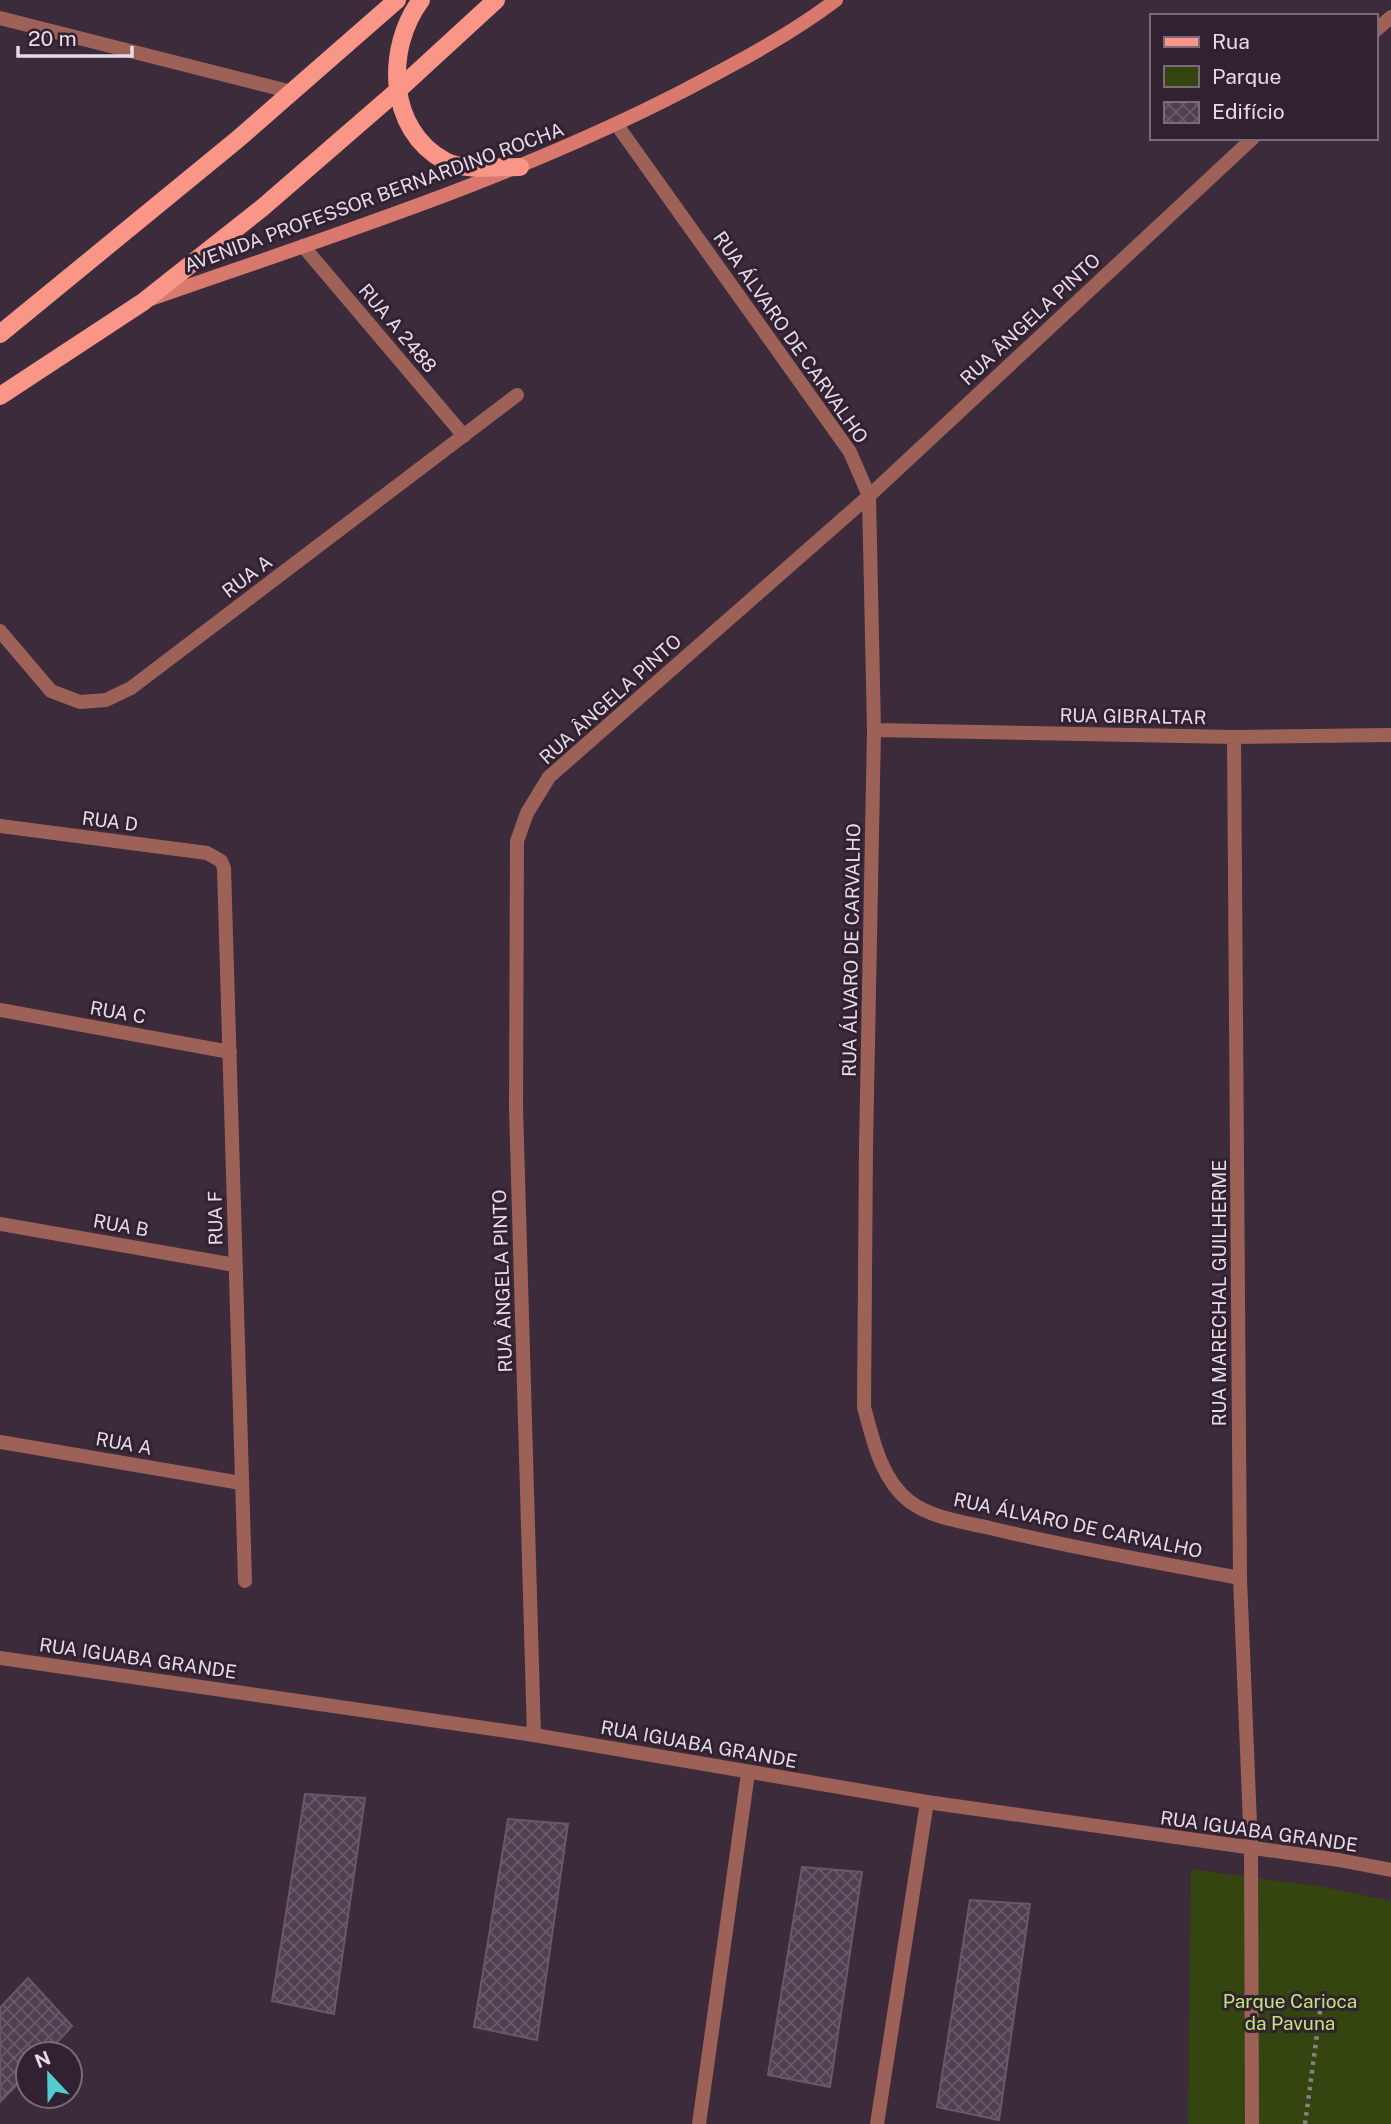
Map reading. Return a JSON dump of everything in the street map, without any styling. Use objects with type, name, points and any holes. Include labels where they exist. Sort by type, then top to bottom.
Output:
[{"type":"main road","points":[[0,334],[89,263],[397,0]]},
{"type":"main road","points":[[421,0],[404,26],[398,64],[397,91],[405,120],[423,146],[447,163],[479,167],[520,167]]},
{"type":"main road","points":[[0,396],[143,302],[262,208],[397,91],[496,0]]},
{"type":"main road","name":"AVENIDA PROFESSOR BERNARDINO ROCHA","points":[[143,302],[520,167],[617,125],[723,70],[836,0]]},
{"type":"street","points":[[1377,29],[1391,17]]},
{"type":"street","points":[[0,18],[292,92]]},
{"type":"street","name":"RUA ÁLVARO DE CARVALHO","points":[[617,125],[850,452],[869,496],[874,730],[864,1407],[876,1449],[890,1481],[910,1502],[936,1515],[1046,1541],[1240,1578]]},
{"type":"street","name":"RUA ÂNGELA PINTO","points":[[534,1735],[516,1107],[517,841],[527,813],[549,777],[869,496],[1251,140]]},
{"type":"street","name":"RUA A 2488","points":[[303,246],[464,436]]},
{"type":"street","name":"RUA A","points":[[0,631],[51,691],[80,702],[106,701],[131,688],[517,395]]},
{"type":"street","name":"RUA GIBRALTAR","points":[[874,730],[1234,737],[1391,735]]},
{"type":"street","name":"RUA MARECHAL GUILHERME","points":[[1234,737],[1240,1578],[1251,1849],[1252,2124]]},
{"type":"street","name":"RUA D","points":[[0,826],[207,853],[215,857]]},
{"type":"street","name":"RUA F","points":[[215,857],[221,861],[224,868],[245,1581]]},
{"type":"street","name":"RUA C","points":[[0,1010],[230,1052]]},
{"type":"street","name":"RUA B","points":[[0,1224],[235,1265]]},
{"type":"street","name":"RUA A","points":[[0,1442],[241,1483]]},
{"type":"street","name":"RUA IGUABA GRANDE","points":[[0,1658],[534,1735],[927,1802],[1339,1860],[1391,1870]]},
{"type":"street","points":[[699,2124],[748,1773]]},
{"type":"street","points":[[877,2124],[927,1802]]},
{"type":"path","points":[[1305,2124],[1322,1997]]},
{"type":"green space","name":"Parque Carioca da Pavuna","points":[[1191,1869],[1324,1887],[1391,1901],[1391,2124],[1188,2124]]},
{"type":"building","points":[[305,1794],[365,1798],[334,2014],[272,2001]]},
{"type":"building","points":[[508,1819],[568,1824],[537,2040],[474,2027]]},
{"type":"building","points":[[802,1867],[862,1872],[830,2087],[768,2075]]},
{"type":"building","points":[[970,1900],[1030,1904],[999,2120],[937,2107]]},
{"type":"building","points":[[28,1978],[72,2026],[59,2040],[14,2040],[14,2088],[0,2102],[0,2008]]}]
